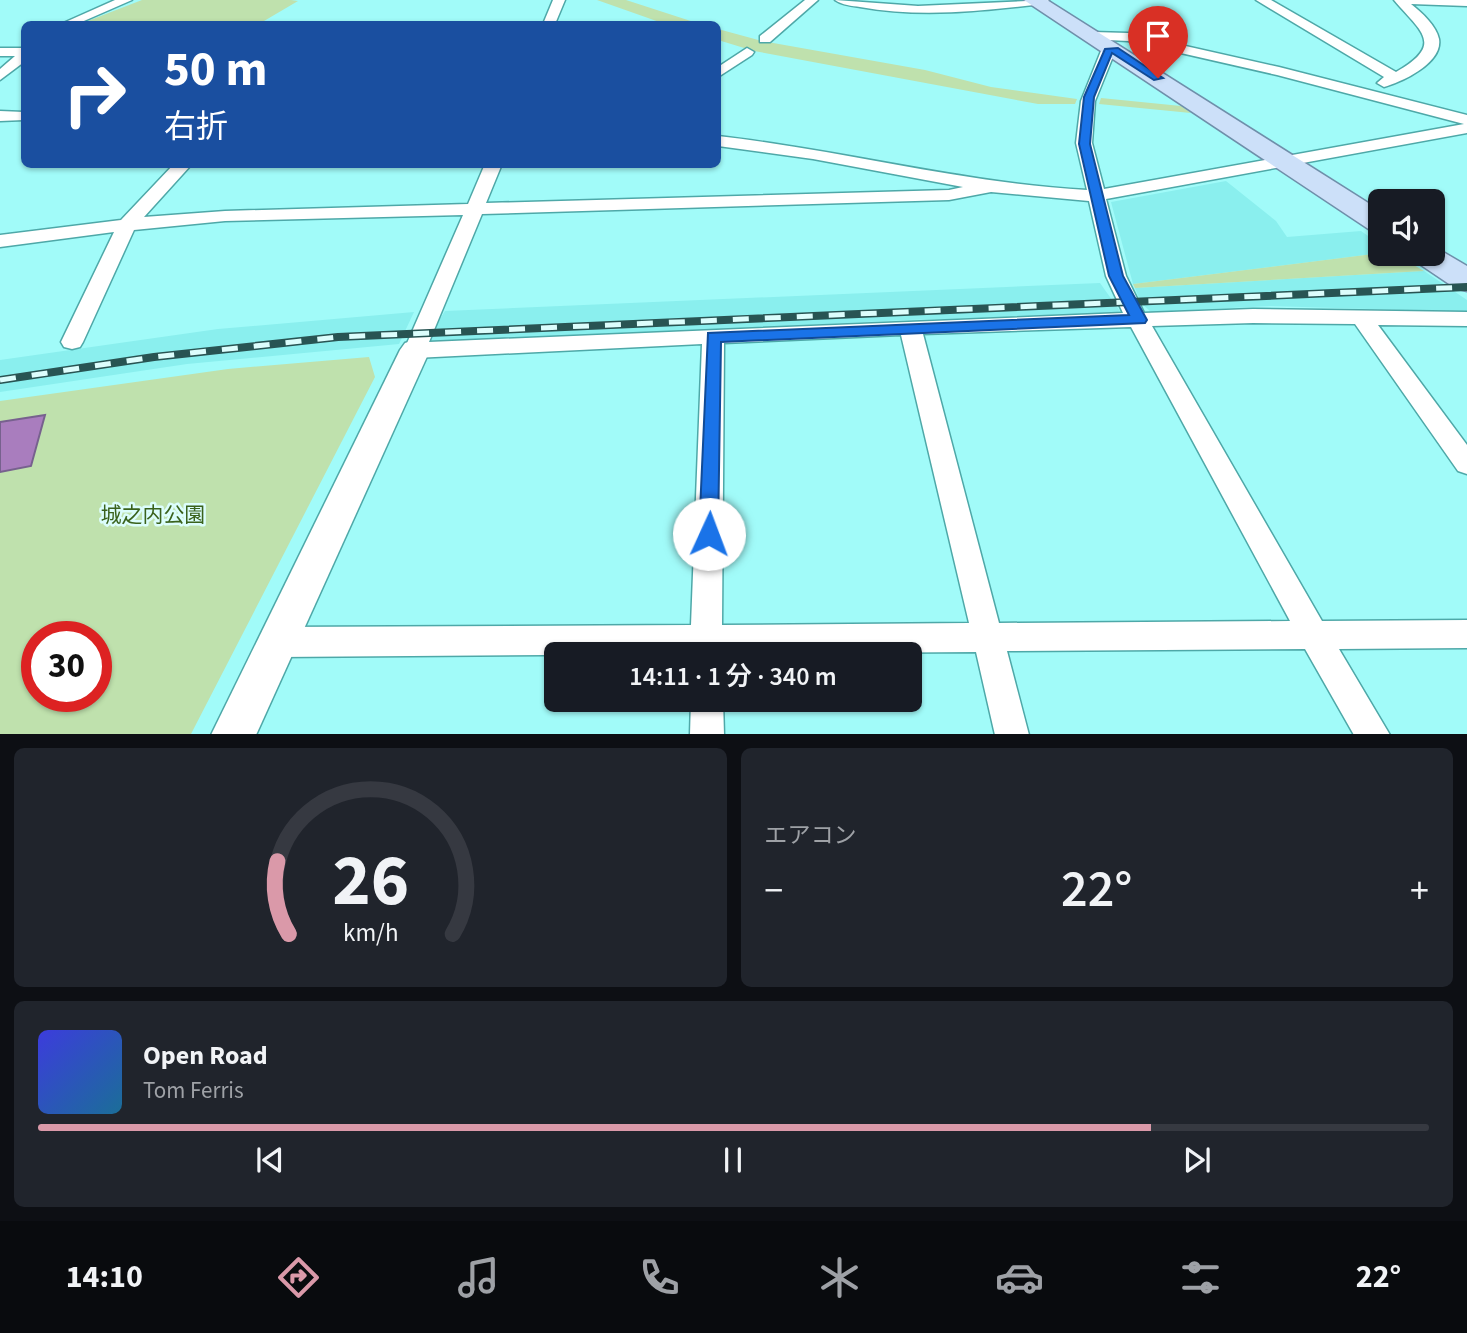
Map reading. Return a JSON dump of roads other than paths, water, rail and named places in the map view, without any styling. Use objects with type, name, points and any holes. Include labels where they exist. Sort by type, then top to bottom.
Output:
[{"type":"main road","points":[[1035,0],[1368,215]]},
{"type":"main road","points":[[1444,266],[1467,281]]},
{"type":"street","points":[[74,21],[126,0]]},
{"type":"street","points":[[550,21],[559,0]]},
{"type":"street","points":[[765,39],[812,0]]},
{"type":"street","points":[[841,0],[900,10],[933,12],[1043,0]]},
{"type":"street","points":[[1262,0],[1381,71],[1396,77]]},
{"type":"street","points":[[1365,92],[1420,64],[1430,54],[1434,44],[1434,37],[1420,18],[1400,0]]},
{"type":"street","points":[[1406,0],[1467,2]]},
{"type":"street","points":[[1093,36],[1128,37],[1365,92],[1467,120]]},
{"type":"street","points":[[1114,50],[1108,51],[1089,97],[1084,144],[1116,276],[1314,636],[1373,734]]},
{"type":"street","points":[[0,52],[21,54]]},
{"type":"street","points":[[721,70],[747,52]]},
{"type":"street","points":[[0,76],[21,57]]},
{"type":"street","points":[[0,116],[21,116]]},
{"type":"street","points":[[721,141],[849,159],[1041,195],[1096,196],[1467,128]]},
{"type":"street","points":[[72,342],[127,225],[180,168]]},
{"type":"street","points":[[233,734],[415,350],[492,168]]},
{"type":"street","points":[[0,241],[225,216],[949,195],[991,187]]},
{"type":"street","points":[[415,350],[910,327],[1252,316],[1467,319]]},
{"type":"street","points":[[1361,317],[1467,464]]},
{"type":"street","points":[[910,327],[1012,734]]},
{"type":"street","points":[[706,642],[713,337]]},
{"type":"street","points":[[882,642],[1467,634]]},
{"type":"street","points":[[278,642],[544,645]]},
{"type":"street","points":[[707,712],[707,734]]},
{"type":"railway","points":[[0,380],[154,357],[338,337],[1467,287]]},
{"type":"park label","name":"城之内公園","points":[[153,515]]}]
